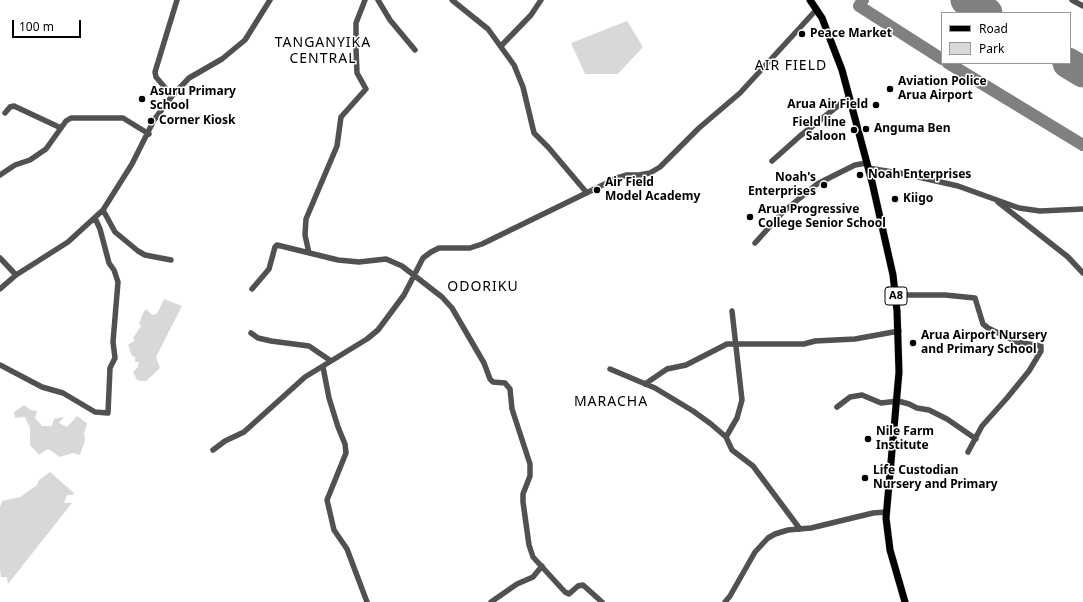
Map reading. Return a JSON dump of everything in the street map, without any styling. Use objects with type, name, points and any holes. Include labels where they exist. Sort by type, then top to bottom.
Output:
[{"type":"main road","name":"A8","points":[[810,0],[817,9],[831,41],[849,97],[893,275],[896,295],[898,331],[898,401],[886,512],[890,550],[905,602]]},
{"type":"street","points":[[172,96],[156,77],[155,72],[177,0]]},
{"type":"street","points":[[0,289],[16,275],[68,242],[103,210],[118,188],[149,134],[156,116],[188,78],[222,59],[245,40],[270,0]]},
{"type":"street","points":[[309,252],[305,235],[306,220],[337,146],[341,117],[366,89],[357,73],[356,48],[356,23],[365,0]]},
{"type":"street","points":[[378,0],[390,20],[415,50]]},
{"type":"street","points":[[452,0],[488,28],[501,46],[514,66],[523,87],[534,133],[548,147],[587,193]]},
{"type":"street","points":[[501,46],[531,15],[541,0]]},
{"type":"street","points":[[1072,0],[1083,6]]},
{"type":"street","points":[[213,450],[224,441],[244,432],[305,377],[367,339],[378,330],[396,307],[423,258],[431,252],[439,248],[470,248],[482,244],[617,178],[627,175],[640,176],[650,173],[660,167],[699,128],[740,93],[817,9]]},
{"type":"street","points":[[772,161],[800,136],[849,97]]},
{"type":"street","points":[[5,113],[10,107],[14,106],[61,128]]},
{"type":"street","points":[[0,175],[15,165],[30,160],[46,149],[61,128],[71,118],[126,119],[149,134]]},
{"type":"street","points":[[755,243],[769,225],[817,184],[855,165],[867,166],[958,186],[1019,208],[1040,211],[1083,209]]},
{"type":"street","points":[[996,200],[1027,226],[1068,256],[1083,273]]},
{"type":"street","points":[[103,210],[117,235],[142,254],[171,260]]},
{"type":"street","points":[[0,365],[42,387],[63,393],[95,412],[108,413],[110,368],[115,358],[114,342],[118,282],[114,270],[109,263],[95,218]]},
{"type":"street","points":[[252,289],[269,269],[276,246],[284,246],[346,261],[386,259],[402,266],[442,297],[452,308],[484,363],[491,380],[496,383],[505,383],[509,386],[512,409],[530,464],[530,476],[523,494],[529,545],[534,560],[542,566],[565,592],[569,594],[578,586],[583,585],[602,602]]},
{"type":"street","points":[[0,258],[16,275]]},
{"type":"street","points":[[896,295],[946,295],[975,298],[983,324],[988,328],[1017,342],[1041,346],[1041,351],[1028,373],[1008,398],[986,421],[968,452]]},
{"type":"street","points":[[726,438],[737,418],[742,400],[737,344],[732,311]]},
{"type":"street","points":[[645,384],[667,369],[686,365],[719,347],[737,344],[804,344],[815,341],[854,339],[898,331]]},
{"type":"street","points":[[251,333],[258,338],[271,341],[309,346],[331,361]]},
{"type":"street","points":[[323,367],[328,398],[346,448],[341,468],[326,500],[334,530],[347,549],[366,602]]},
{"type":"street","points":[[610,369],[645,384],[693,411],[726,438],[732,450],[753,466],[800,529]]},
{"type":"street","points":[[837,406],[850,397],[862,395],[881,403],[898,401],[929,410],[976,439]]},
{"type":"street","points":[[725,602],[758,548],[775,534],[886,512]]},
{"type":"street","points":[[491,602],[517,584],[533,577],[542,566]]},
{"type":"green space","points":[[627,21],[643,47],[618,74],[585,74],[571,43]]},
{"type":"green space","points":[[164,299],[182,306],[156,357],[160,368],[146,381],[137,380],[133,372],[138,367],[139,362],[135,362],[135,357],[132,356],[128,345],[135,340],[133,338],[141,326],[139,324],[146,309],[152,315],[157,314]]},
{"type":"green space","points":[[24,405],[31,410],[37,411],[35,418],[42,426],[52,426],[54,419],[64,417],[59,423],[67,427],[77,416],[87,423],[84,434],[85,440],[80,455],[73,453],[60,457],[48,449],[39,455],[30,445],[30,428],[25,417],[15,418],[14,412]]},
{"type":"green space","points":[[50,472],[74,493],[73,495],[67,495],[64,503],[72,503],[8,584],[7,577],[1,577],[0,569],[0,507],[2,501],[20,497],[37,485],[39,480]]},
{"type":"taxiway","points":[[863,0],[859,6],[941,58]]},
{"type":"taxiway","points":[[950,64],[1083,145]]},
{"type":"runway","points":[[966,0],[985,12]]},
{"type":"runway","points":[[1070,64],[1083,72]]},
{"type":"place","name":"Peace Market","points":[[802,34]]},
{"type":"place","name":"Aviation Police Arua Airport","points":[[890,89]]},
{"type":"place","name":"Asuru Primary School","points":[[142,99]]},
{"type":"place","name":"Arua Air Field","points":[[876,105]]},
{"type":"place","name":"Corner Kiosk","points":[[151,121]]},
{"type":"place","name":"Anguma Ben","points":[[866,129]]},
{"type":"place","name":"Field line Saloon","points":[[854,130]]},
{"type":"place","name":"Noah Enterprises","points":[[860,175]]},
{"type":"place","name":"Noah's Enterprises","points":[[824,185]]},
{"type":"place","name":"Air Field Model Academy","points":[[597,190]]},
{"type":"place","name":"Kiigo","points":[[895,199]]},
{"type":"place","name":"Arua Progressive College Senior School","points":[[750,217]]},
{"type":"place","name":"Arua Airport Nursery and Primary School","points":[[913,343]]},
{"type":"place","name":"Nile Farm Institute","points":[[868,439]]},
{"type":"place","name":"Life Custodian Nursery and Primary","points":[[865,478]]},
{"type":"district","name":"TANGANYIKA CENTRAL","points":[[323,52]]},
{"type":"district","name":"AIR FIELD","points":[[791,66]]},
{"type":"district","name":"ODORIKU","points":[[483,287]]},
{"type":"district","name":"MARACHA","points":[[611,402]]}]
